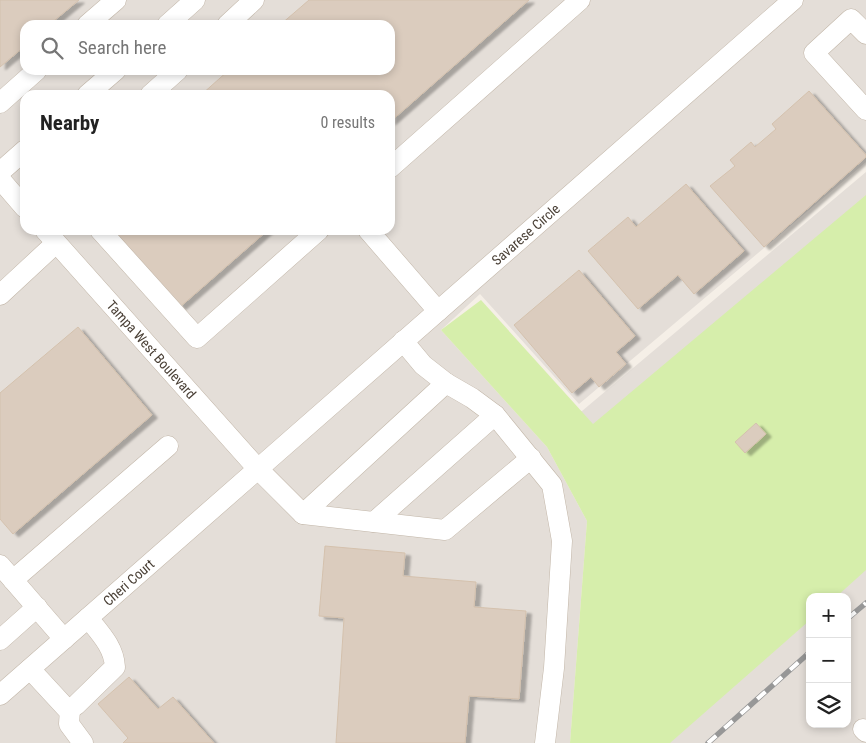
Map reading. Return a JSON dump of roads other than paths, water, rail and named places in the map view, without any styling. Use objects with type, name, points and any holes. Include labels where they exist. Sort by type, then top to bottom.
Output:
[{"type":"street","points":[[93,20],[116,0]]},
{"type":"street","points":[[173,20],[195,0]]},
{"type":"street","points":[[232,20],[254,0]]},
{"type":"street","points":[[395,164],[580,0]]},
{"type":"street","name":"Savarese Circle","points":[[258,469],[793,0]]},
{"type":"street","points":[[866,34],[851,19],[814,53],[866,110]]},
{"type":"street","points":[[0,102],[31,75]]},
{"type":"street","points":[[93,90],[110,75]]},
{"type":"street","points":[[156,90],[172,75]]},
{"type":"street","points":[[0,172],[20,154]]},
{"type":"street","points":[[0,179],[20,202]]},
{"type":"street","points":[[104,235],[197,338],[314,235]]},
{"type":"street","points":[[372,235],[438,311]]},
{"type":"street","points":[[3,285],[51,236]]},
{"type":"street","name":"Tampa West Boulevard","points":[[51,236],[258,469],[303,514]]},
{"type":"street","points":[[403,341],[423,365],[446,383],[472,398],[495,415],[552,485],[562,541],[554,668],[545,743]]},
{"type":"street","points":[[303,514],[446,383]]},
{"type":"street","points":[[374,522],[495,415]]},
{"type":"street","points":[[13,580],[168,446]]},
{"type":"street","points":[[303,514],[445,530],[531,458]]},
{"type":"street","name":"Cheri Court","points":[[0,695],[258,469]]},
{"type":"street","points":[[0,565],[64,639]]},
{"type":"street","points":[[0,640],[37,607]]},
{"type":"street","points":[[83,743],[69,724],[70,709],[89,694],[115,667],[114,656],[103,637],[88,618]]},
{"type":"street","points":[[30,669],[66,708],[70,709]]},
{"type":"railway","points":[[851,616],[866,603]]},
{"type":"railway","points":[[708,743],[806,656]]}]
